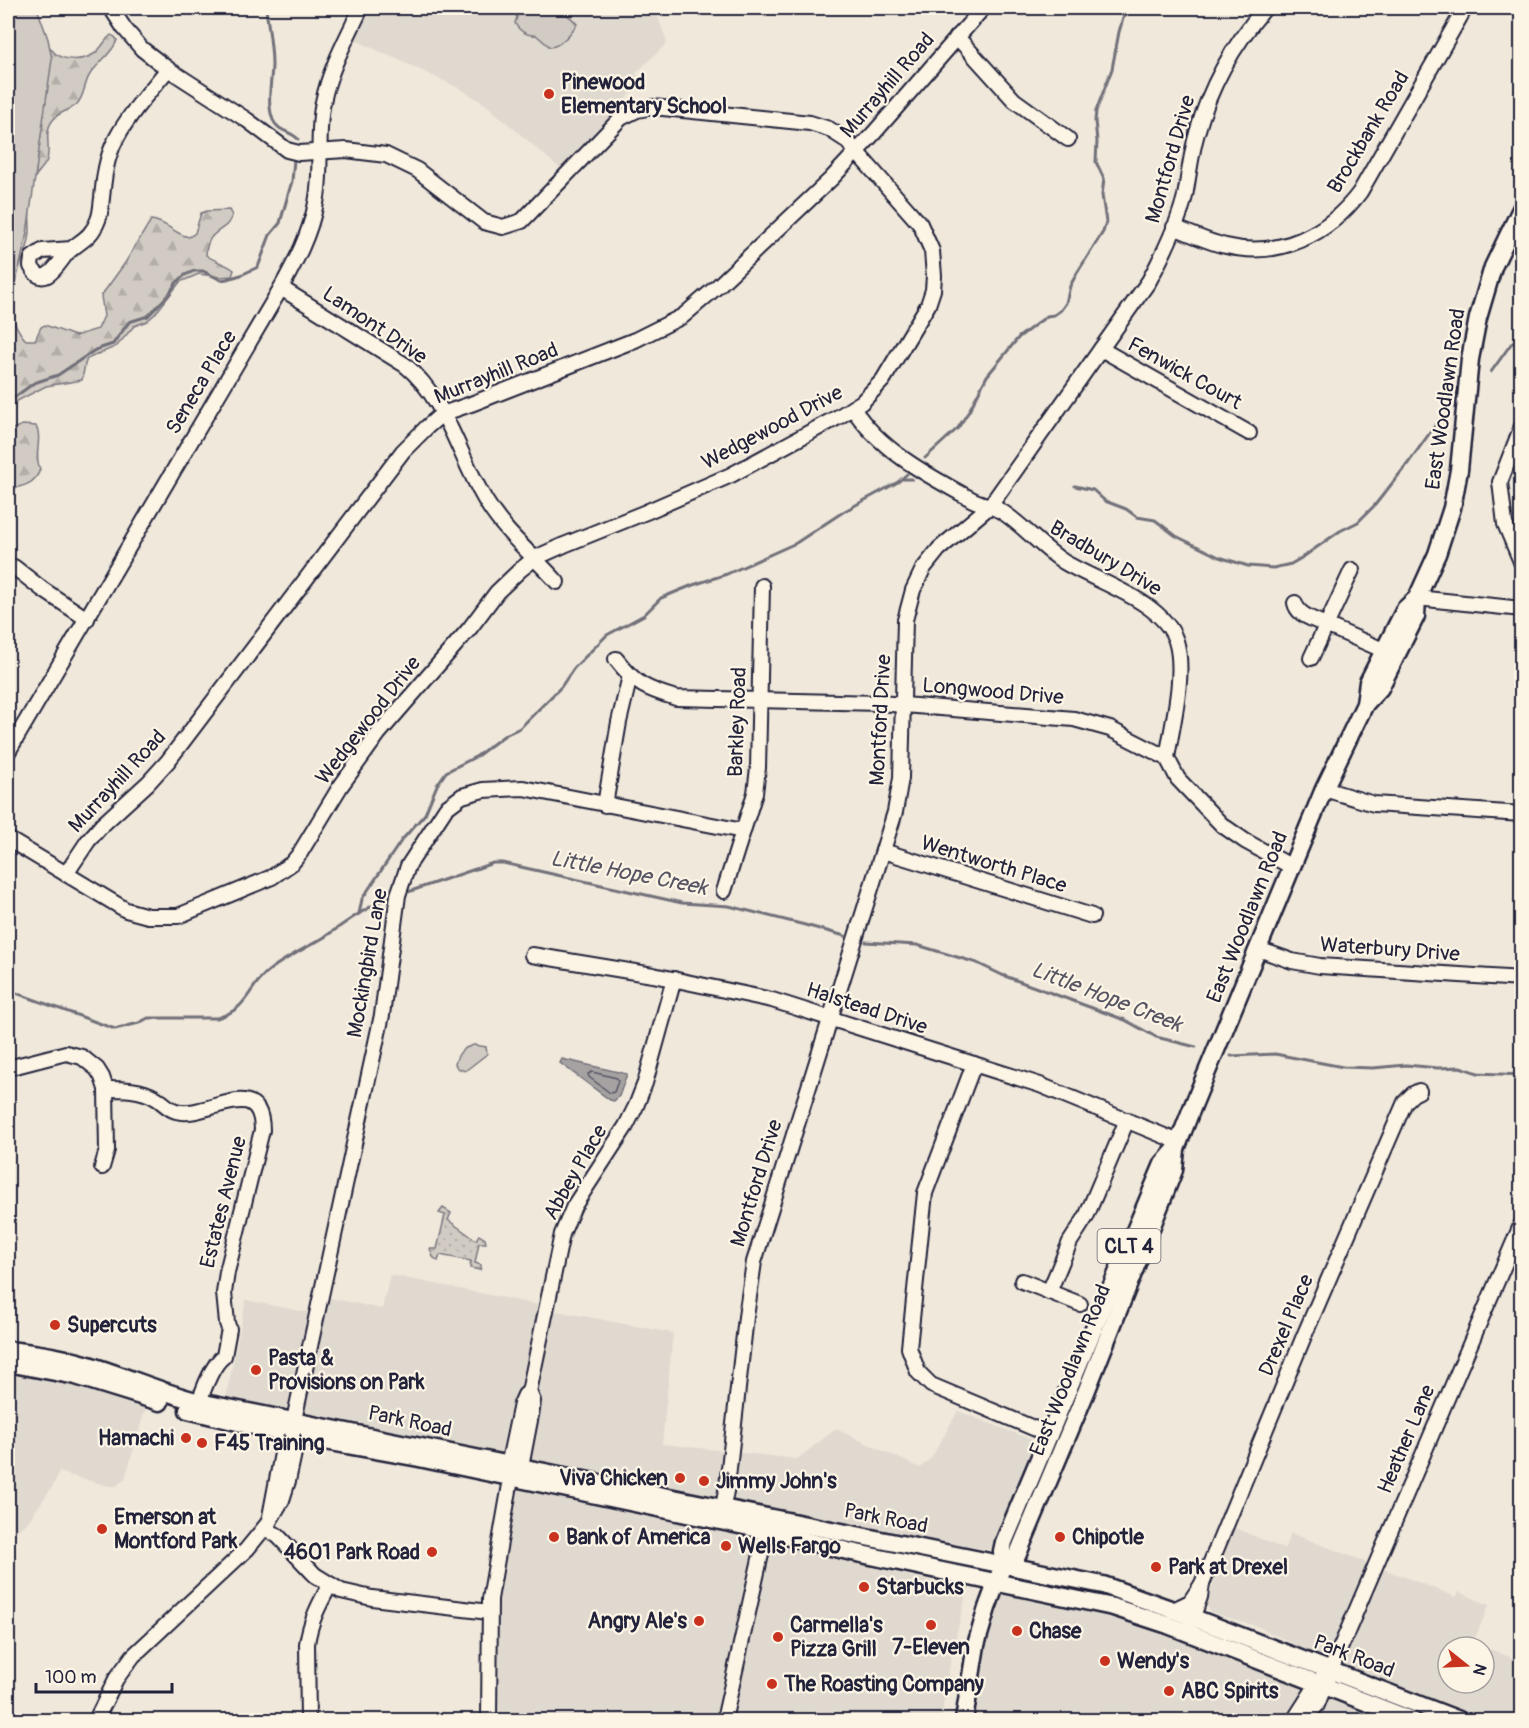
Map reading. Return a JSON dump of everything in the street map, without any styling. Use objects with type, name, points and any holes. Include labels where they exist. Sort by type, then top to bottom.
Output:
[{"type":"main road","name":"East Woodlawn Road","points":[[964,1720],[976,1645],[1003,1565],[1004,1542],[1163,1164],[1177,1145],[1324,789],[1365,704],[1380,688],[1416,616],[1417,598],[1437,554],[1452,507],[1463,437],[1470,359],[1478,318],[1493,267],[1521,207]]},
{"type":"main road","name":"East Woodlawn Road","points":[[1365,704],[1368,682],[1383,650],[1405,609],[1417,598]]},
{"type":"main road","name":"East Woodlawn Road","points":[[1003,1565],[1017,1556],[1086,1392],[1174,1170],[1177,1145]]},
{"type":"main road","name":"Park Road","points":[[8,1350],[69,1360],[99,1368],[173,1395],[197,1407]]},
{"type":"main road","name":"Park Road","points":[[8,1364],[76,1376],[197,1407],[514,1470],[721,1515],[1102,1585],[1173,1610],[1190,1625]]},
{"type":"main road","name":"Park Road","points":[[721,1515],[766,1532],[1190,1625],[1412,1720]]},
{"type":"main road","name":"Park Road","points":[[1324,1681],[1459,1720]]},
{"type":"street","name":"Wedgewood Drive","points":[[8,839],[126,910],[148,916],[178,916],[282,872],[300,853],[340,787],[379,733],[470,628],[496,592],[520,570],[536,558],[731,475],[854,408],[867,398],[883,380],[928,305],[933,290],[932,251],[920,224],[846,140],[810,123],[653,107],[642,108],[621,118],[537,208],[522,221],[503,227],[484,222],[426,177],[400,161],[366,151],[299,153],[287,150],[248,120],[168,69],[142,49],[111,8]]},
{"type":"street","name":"Seneca Place","points":[[8,752],[299,255],[316,204],[320,126],[329,80],[361,8]]},
{"type":"street","name":"Murrayhill Road","points":[[66,874],[88,841],[102,825],[148,783],[168,761],[403,451],[442,414],[636,340],[683,316],[719,285],[856,152],[983,8]]},
{"type":"street","name":"Montford Drive","points":[[721,1515],[727,1486],[754,1262],[895,812],[901,778],[905,620],[913,590],[923,569],[939,549],[990,506],[1149,281],[1183,205],[1195,142],[1206,105],[1232,52],[1265,8]]},
{"type":"street","name":"Brockbank Road","points":[[1174,227],[1228,247],[1255,250],[1298,242],[1323,230],[1337,219],[1360,192],[1465,8]]},
{"type":"street","points":[[957,37],[1014,100],[1068,139]]},
{"type":"street","points":[[72,249],[86,240],[98,221],[106,165],[115,140],[168,69]]},
{"type":"street","name":"Lamont Drive","points":[[281,288],[405,365],[427,387],[487,504],[506,529],[557,582]]},
{"type":"street","name":"Fenwick Court","points":[[1101,349],[1249,433]]},
{"type":"street","name":"Bradbury Drive","points":[[854,408],[861,420],[903,458],[972,499],[1003,512],[1065,563],[1145,604],[1168,623],[1180,655],[1180,667],[1167,758]]},
{"type":"street","points":[[1521,426],[1500,482],[1504,524],[1521,564]]},
{"type":"street","points":[[14,567],[87,619]]},
{"type":"street","points":[[1311,658],[1352,570]]},
{"type":"street","name":"Barkley Road","points":[[724,891],[755,793],[758,768],[762,586]]},
{"type":"street","points":[[1417,598],[1521,609]]},
{"type":"street","points":[[1295,603],[1303,614],[1383,650]]},
{"type":"street","name":"Longwood Drive","points":[[616,659],[630,676],[650,690],[676,699],[904,704],[1074,719],[1110,729],[1167,758]]},
{"type":"street","points":[[605,805],[619,722],[630,676]]},
{"type":"street","points":[[1167,758],[1179,779],[1222,825],[1245,841],[1292,867]]},
{"type":"street","name":"Mockingbird Lane","points":[[267,1525],[280,1457],[292,1427],[382,1015],[395,907],[408,866],[446,808],[462,796],[492,789],[523,788],[743,831]]},
{"type":"street","points":[[1324,789],[1374,804],[1521,813]]},
{"type":"street","name":"Wentworth Place","points":[[883,851],[1092,916]]},
{"type":"street","name":"Waterbury Drive","points":[[1258,949],[1292,961],[1320,966],[1521,979]]},
{"type":"street","name":"Halstead Drive","points":[[532,956],[674,979],[757,996],[1040,1085],[1127,1120],[1177,1145]]},
{"type":"street","name":"Abbey Place","points":[[514,1470],[533,1405],[533,1397],[529,1392],[562,1234],[574,1206],[626,1126],[636,1106],[645,1083],[674,979]]},
{"type":"street","points":[[8,1068],[61,1053],[74,1053],[97,1069],[106,1089],[106,1150],[102,1167]]},
{"type":"street","points":[[974,1064],[925,1193],[909,1348],[918,1372],[931,1385],[1050,1435]]},
{"type":"street","name":"Estates Avenue","points":[[106,1089],[133,1090],[148,1094],[177,1112],[197,1111],[239,1100],[246,1101],[259,1110],[262,1130],[227,1272],[224,1293],[227,1323],[223,1328],[223,1343],[217,1354],[219,1359],[197,1407]]},
{"type":"street","name":"Drexel Place","points":[[1190,1625],[1202,1584],[1304,1336],[1400,1113],[1407,1099],[1419,1091]]},
{"type":"street","points":[[1049,1292],[1070,1242],[1086,1217],[1127,1120]]},
{"type":"street","name":"Heather Lane","points":[[1324,1681],[1521,1223]]},
{"type":"street","points":[[1022,1281],[1080,1304]]},
{"type":"street","points":[[489,1720],[491,1584],[514,1470]]},
{"type":"street","points":[[96,1720],[116,1678],[133,1656],[247,1549],[267,1525],[315,1575],[341,1591],[372,1598],[489,1612]]},
{"type":"street","points":[[724,1720],[766,1532]]},
{"type":"street","name":"Drexel Place","points":[[1173,1610],[1190,1602],[1202,1584]]},
{"type":"street","points":[[308,1720],[307,1644],[316,1612],[330,1586]]},
{"type":"street","points":[[1294,1720],[1324,1681]]},
{"type":"street","points":[[1303,1720],[1315,1708],[1324,1681]]},
{"type":"shaded area","name":"Pinewood Elementary School","points":[[367,8],[655,8],[667,43],[636,73],[640,82],[624,101],[627,109],[564,172],[484,103],[457,87],[353,39]]},
{"type":"shaded area","points":[[390,1275],[534,1304],[556,1311],[673,1333],[662,1444],[797,1459],[836,1429],[920,1468],[932,1457],[958,1411],[1033,1440],[1034,1447],[990,1550],[745,1505],[225,1402],[246,1300],[305,1312],[330,1298],[382,1309]]},
{"type":"shaded area","points":[[8,1366],[147,1403],[125,1479],[116,1486],[109,1486],[59,1472],[54,1484],[27,1523],[15,1532],[8,1545]]},
{"type":"shaded area","points":[[514,1483],[837,1554],[836,1559],[960,1588],[965,1593],[965,1600],[952,1651],[941,1720],[493,1720],[493,1615]]},
{"type":"shaded area","points":[[1235,1528],[1284,1549],[1291,1533],[1456,1597],[1459,1592],[1489,1605],[1476,1635],[1436,1635],[1436,1695],[1496,1695],[1496,1652],[1521,1661],[1521,1720],[1476,1720],[1342,1668],[1259,1627],[1210,1612],[1206,1603]]},
{"type":"shaded area","points":[[1001,1586],[1083,1602],[1406,1720],[972,1720],[982,1651]]},
{"type":"green space","points":[[8,8],[55,53],[64,58],[88,57],[98,51],[111,35],[117,40],[89,76],[79,102],[55,117],[48,129],[47,160],[33,180],[30,189],[30,229],[27,248],[12,285],[8,304]]},
{"type":"green space","points":[[8,8],[37,8],[48,39],[52,59],[27,233],[8,318]]},
{"type":"green space","points":[[516,8],[557,10],[565,13],[577,24],[562,42],[550,47],[536,35],[526,34],[519,28],[515,23]]},
{"type":"green space","points":[[229,210],[232,215],[226,225],[213,235],[207,246],[206,255],[234,270],[232,276],[199,274],[180,282],[155,314],[147,321],[134,326],[117,346],[87,359],[82,380],[46,386],[17,401],[8,411],[8,304],[15,323],[26,340],[35,340],[41,327],[45,325],[75,336],[98,329],[104,316],[101,296],[125,263],[151,220],[189,237],[195,233],[201,213]]},
{"type":"green space","points":[[22,425],[36,426],[39,436],[37,458],[40,469],[32,481],[23,486],[8,489],[8,431]]},
{"type":"green space","points":[[474,1045],[486,1047],[487,1054],[465,1071],[457,1068],[455,1064],[459,1054]]},
{"type":"green space","points":[[443,1208],[451,1213],[448,1220],[476,1240],[479,1235],[485,1239],[486,1243],[479,1243],[475,1263],[481,1265],[480,1270],[470,1268],[471,1261],[440,1255],[438,1261],[433,1257],[430,1249],[437,1249],[445,1215],[439,1213]]},
{"type":"water","points":[[562,1059],[627,1074],[619,1096],[614,1101],[610,1100],[560,1063]]},
{"type":"waterway","points":[[266,8],[272,57],[271,113],[278,127],[298,139]]},
{"type":"waterway","points":[[925,458],[958,428],[987,376],[1019,337],[1047,316],[1054,315],[1061,310],[1066,303],[1070,286],[1103,232],[1106,222],[1102,195],[1104,179],[1096,162],[1096,111],[1112,69],[1126,8]]},
{"type":"waterway","points":[[8,402],[34,383],[58,375],[95,350],[113,344],[129,322],[148,316],[185,275],[194,271],[203,271],[221,280],[241,275],[258,267],[270,235],[280,223],[292,181],[294,160]]},
{"type":"waterway","points":[[1491,372],[1511,344],[1522,338]]},
{"type":"waterway","points":[[1075,486],[1093,490],[1105,501],[1126,509],[1137,517],[1155,520],[1176,536],[1219,557],[1248,566],[1273,568],[1291,564],[1340,531],[1358,522],[1375,505],[1439,420]]},
{"type":"waterway","points":[[359,914],[362,899],[401,841],[425,814],[437,785],[446,772],[477,756],[505,735],[520,728],[561,687],[574,668],[607,635],[644,615],[661,598],[727,574],[796,543],[843,512],[898,482],[907,474]]},
{"type":"waterway","points":[[903,479],[912,479]]},
{"type":"waterway","name":"Little Hope Creek","points":[[408,892],[493,863],[503,863],[682,903],[729,906],[845,936]]},
{"type":"waterway","name":"Little Hope Creek","points":[[8,990],[115,1029],[139,1023],[148,1018],[217,1018],[228,1014],[243,1003],[257,982],[277,965],[364,910],[391,897]]},
{"type":"waterway","name":"Little Hope Creek","points":[[866,942],[917,945],[977,963],[1002,975],[1125,1020],[1156,1037],[1196,1047]]},
{"type":"waterway","name":"Little Hope Creek","points":[[1231,1056],[1275,1054],[1343,1067],[1373,1068],[1406,1065],[1438,1068],[1460,1067],[1478,1073],[1522,1075]]},
{"type":"place","name":"Pinewood Elementary School","points":[[549,94]]},
{"type":"place","name":"Supercuts","points":[[55,1325]]},
{"type":"place","name":"Pasta & Provisions on Park","points":[[256,1370]]},
{"type":"place","name":"Hamachi","points":[[186,1438]]},
{"type":"place","name":"F45 Training","points":[[202,1443]]},
{"type":"place","name":"Viva Chicken","points":[[680,1478]]},
{"type":"place","name":"Jimmy John's","points":[[704,1481]]},
{"type":"place","name":"Emerson at Montford Park","points":[[102,1529]]},
{"type":"place","name":"Bank of America","points":[[554,1537]]},
{"type":"place","name":"Chipotle","points":[[1060,1537]]},
{"type":"place","name":"Wells Fargo","points":[[726,1546]]},
{"type":"place","name":"4601 Park Road","points":[[432,1552]]},
{"type":"place","name":"Park at Drexel","points":[[1156,1567]]},
{"type":"place","name":"Starbucks","points":[[864,1587]]},
{"type":"place","name":"Angry Ale's","points":[[699,1621]]},
{"type":"place","name":"7-Eleven","points":[[931,1625]]},
{"type":"place","name":"Chase","points":[[1017,1631]]},
{"type":"place","name":"Carmella's Pizza Grill","points":[[778,1637]]},
{"type":"place","name":"Wendy's","points":[[1105,1661]]},
{"type":"place","name":"The Roasting Company","points":[[772,1684]]},
{"type":"place","name":"ABC Spirits","points":[[1169,1691]]}]
